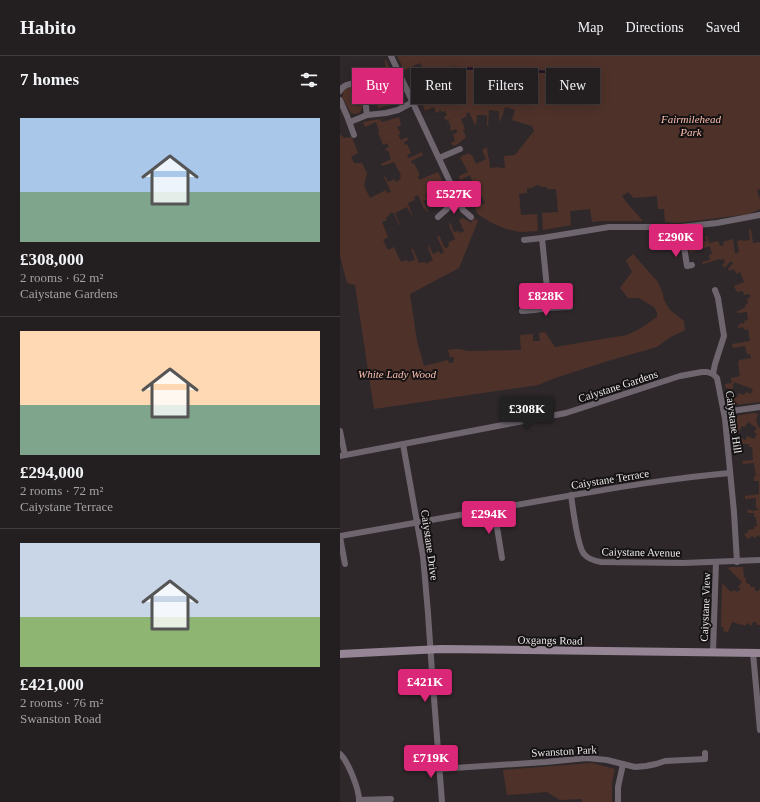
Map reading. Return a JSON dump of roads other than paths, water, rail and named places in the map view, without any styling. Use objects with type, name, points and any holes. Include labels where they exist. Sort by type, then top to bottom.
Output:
[{"type":"main road","name":"Oxgangs Road","points":[[340,654],[431,649],[757,653]]},
{"type":"street","points":[[391,56],[411,98]]},
{"type":"street","points":[[340,91],[348,84],[356,84],[361,86],[367,115]]},
{"type":"street","points":[[340,100],[354,135]]},
{"type":"street","points":[[350,122],[367,115],[393,112],[411,103]]},
{"type":"street","points":[[414,104],[463,210],[471,217]]},
{"type":"street","points":[[439,158],[460,149]]},
{"type":"street","points":[[438,217],[458,200]]},
{"type":"street","points":[[524,240],[609,227],[681,227],[723,222],[760,215]]},
{"type":"street","points":[[681,227],[687,266]]},
{"type":"street","points":[[542,238],[549,308]]},
{"type":"street","points":[[713,374],[724,336],[718,298],[715,290]]},
{"type":"street","points":[[522,311],[570,307]]},
{"type":"street","name":"Caiystane Gardens","points":[[343,456],[566,413],[680,376],[705,372],[713,374]]},
{"type":"street","name":"Caiystane Hill","points":[[713,374],[717,378],[724,412],[737,562]]},
{"type":"street","points":[[724,412],[760,407]]},
{"type":"street","points":[[340,431],[343,456]]},
{"type":"street","name":"Caiystane Drive","points":[[404,444],[423,563],[428,606],[442,802]]},
{"type":"street","name":"Caiystane Terrace","points":[[345,564],[340,536],[571,495],[730,473]]},
{"type":"street","name":"Caiystane Avenue","points":[[571,495],[580,544],[584,554],[590,559],[614,562],[683,563],[760,560]]},
{"type":"street","points":[[494,509],[502,558]]},
{"type":"street","name":"Caiystane View","points":[[713,652],[716,562]]},
{"type":"street","points":[[757,653],[760,730]]},
{"type":"street","name":"Swanston Park","points":[[439,769],[587,758],[607,760],[635,767],[665,761],[705,759],[705,753]]},
{"type":"street","points":[[340,754],[347,762],[357,787],[359,801],[391,799]]},
{"type":"street","points":[[618,802],[618,787],[623,764]]},
{"type":"waterway","points":[[466,69],[546,72]]},
{"type":"park label","name":"Fairmilehead Park","points":[[691,125]]},
{"type":"park label","name":"White Lady Wood","points":[[397,374]]}]
